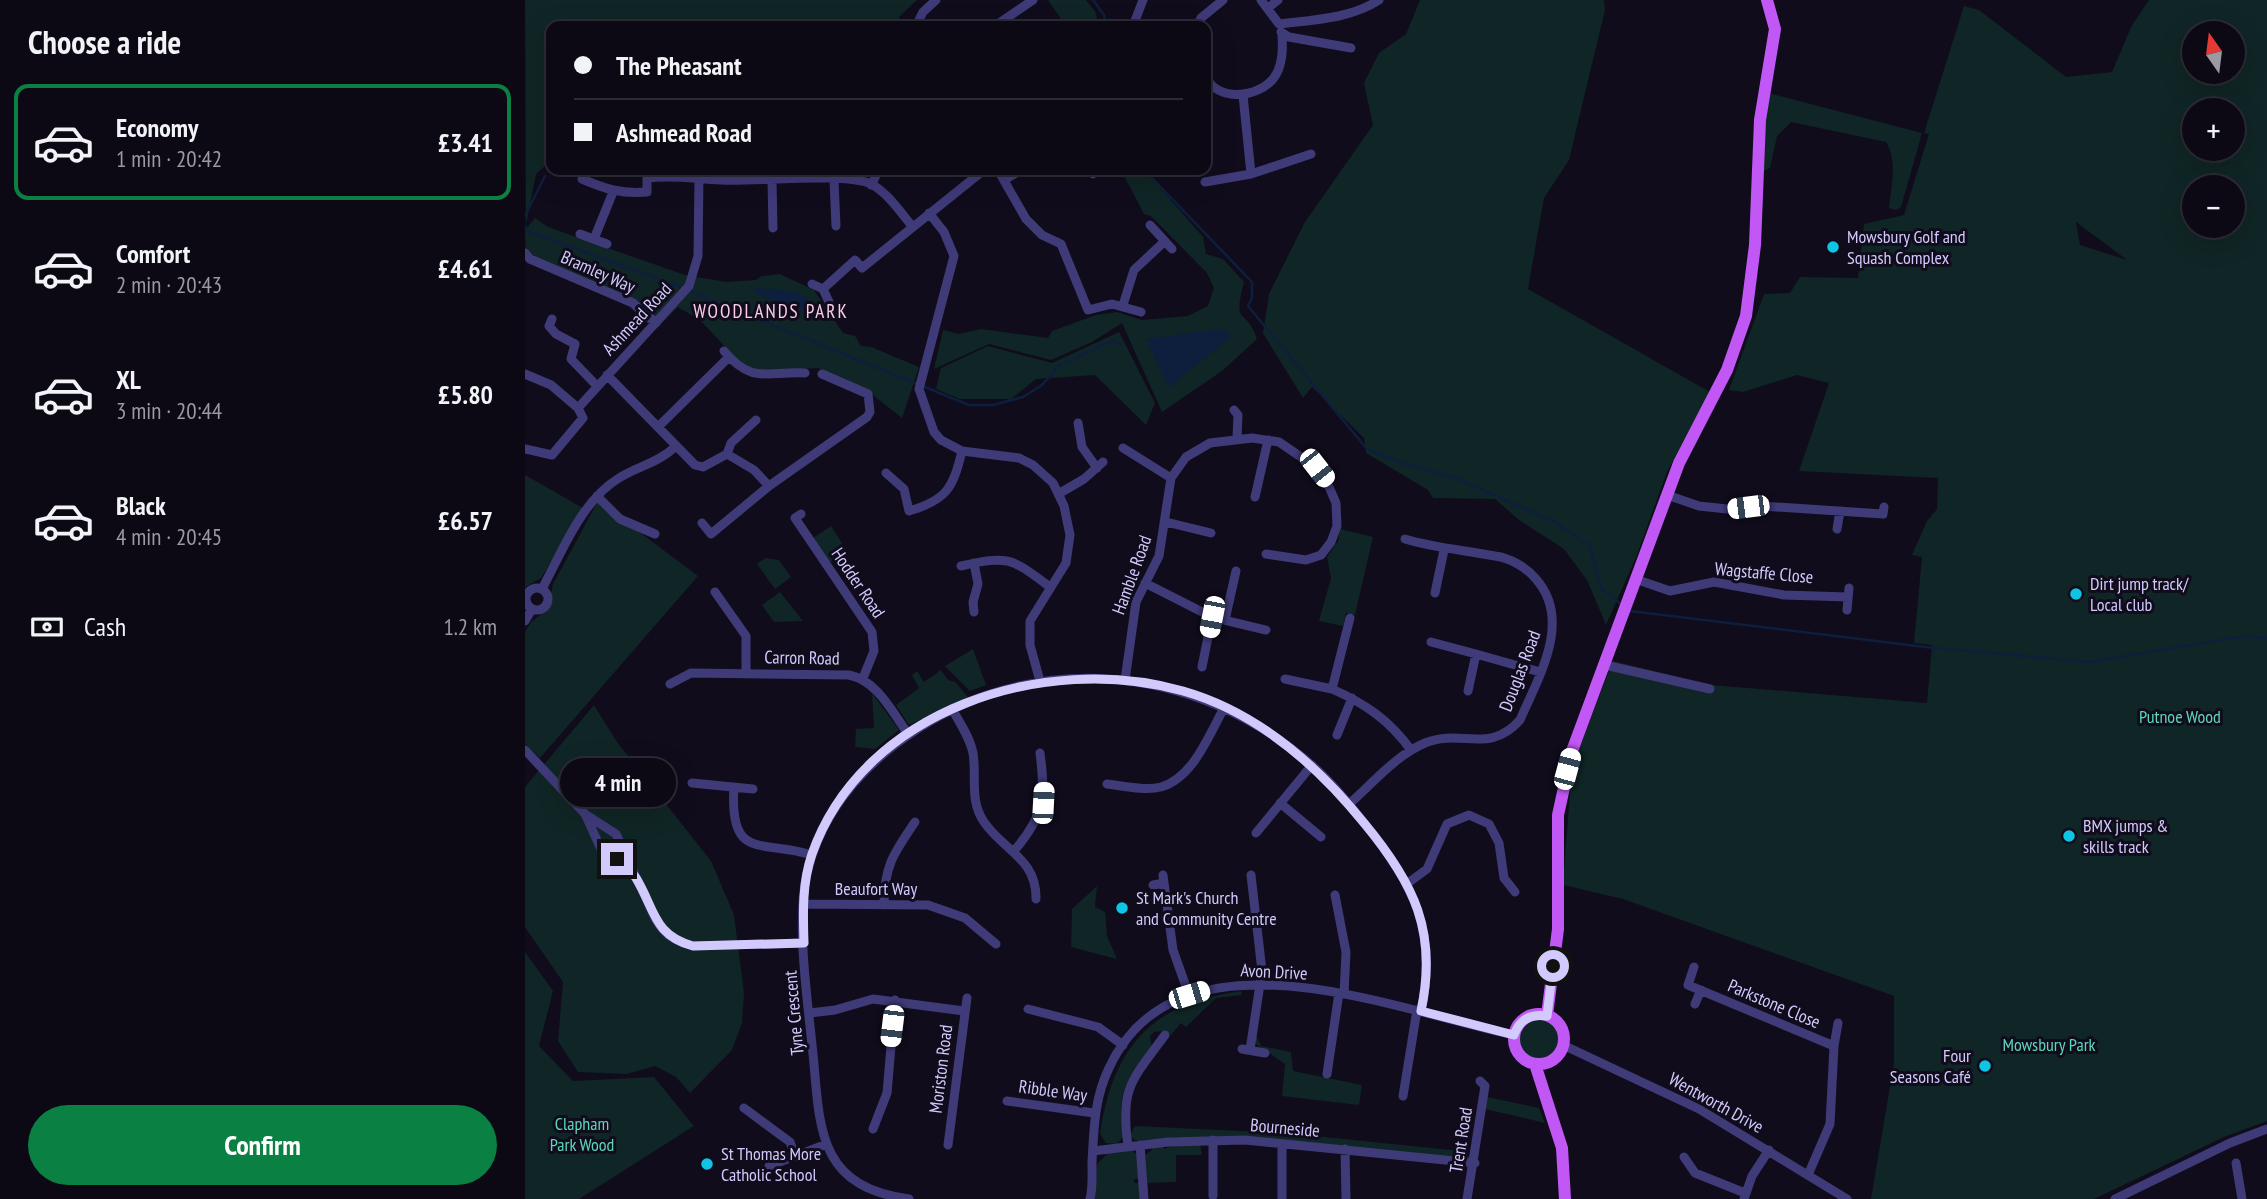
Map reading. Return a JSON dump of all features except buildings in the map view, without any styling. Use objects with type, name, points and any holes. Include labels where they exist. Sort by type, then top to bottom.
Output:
[{"type":"main road","points":[[1547,1016],[1558,929],[1556,838],[1562,788],[1572,751],[1638,580],[1679,463],[1727,370],[1746,316],[1755,245],[1760,120],[1775,29],[1774,16],[1767,0]]},
{"type":"main road","points":[[1547,1016],[1562,1030],[1563,1045],[1556,1058],[1535,1064],[1521,1057],[1514,1035],[1521,1021],[1528,1017],[1547,1016]]},
{"type":"main road","points":[[1535,1064],[1562,1148],[1565,1199]]},
{"type":"street","points":[[917,21],[936,0]]},
{"type":"street","points":[[1135,21],[1143,0]]},
{"type":"street","points":[[1200,21],[1223,0]]},
{"type":"street","points":[[1211,86],[1219,91],[1243,95],[1274,78],[1282,59],[1282,36],[1279,24],[1264,4],[1278,0]]},
{"type":"street","points":[[1279,24],[1343,15],[1366,8],[1378,0]]},
{"type":"street","points":[[1004,21],[1034,2]]},
{"type":"street","points":[[1282,36],[1351,48]]},
{"type":"street","points":[[1243,95],[1251,174]]},
{"type":"street","points":[[1205,182],[1251,174],[1311,153]]},
{"type":"street","points":[[582,179],[614,192],[647,192],[647,178],[657,175]]},
{"type":"street","points":[[687,175],[736,175],[772,181],[834,180],[871,184],[912,226]]},
{"type":"street","points":[[871,184],[876,175]]},
{"type":"street","points":[[824,289],[855,260],[862,268],[978,175]]},
{"type":"street","points":[[1001,175],[1026,219],[1042,234],[1061,244],[1088,310],[1112,304],[1141,312]]},
{"type":"street","points":[[1004,180],[1012,175]]},
{"type":"street","name":"Ashmead Road","points":[[699,176],[698,256],[686,290],[607,375],[695,465],[703,467],[727,454]]},
{"type":"street","points":[[834,180],[836,226]]},
{"type":"street","points":[[772,181],[773,228]]},
{"type":"street","points":[[594,239],[614,192]]},
{"type":"street","points":[[929,213],[944,232],[954,256],[920,386],[924,408],[941,440],[962,451],[1019,458],[1044,473],[1060,493],[1070,535],[1069,550],[1059,577],[1035,609],[1029,634],[1040,681]]},
{"type":"street","points":[[1123,305],[1134,270],[1168,245],[1150,225]]},
{"type":"street","points":[[580,234],[607,244]]},
{"type":"street","name":"Bramley Way","points":[[525,253],[574,280],[633,303],[656,323]]},
{"type":"street","points":[[812,284],[824,289],[829,302]]},
{"type":"street","points":[[552,318],[549,326],[556,334],[575,344],[571,359],[597,386]]},
{"type":"street","points":[[658,427],[727,354],[755,375],[805,373]]},
{"type":"street","points":[[525,373],[551,385],[578,408],[583,418],[557,451],[544,455],[525,449]]},
{"type":"street","points":[[702,523],[711,534],[769,486],[870,412],[868,394],[822,374]]},
{"type":"street","points":[[578,408],[607,375]]},
{"type":"street","points":[[1237,438],[1240,414]]},
{"type":"street","points":[[756,419],[731,443],[727,454],[754,470],[769,486]]},
{"type":"street","points":[[1060,493],[1100,465],[1082,447],[1078,423]]},
{"type":"street","points":[[1123,448],[1171,478],[1177,467],[1198,449],[1210,443],[1237,438],[1268,440],[1293,449],[1317,468],[1326,480],[1336,503],[1337,526],[1326,551],[1317,557],[1295,560],[1266,554]]},
{"type":"street","points":[[1255,497],[1268,440]]},
{"type":"street","points":[[543,589],[597,496],[620,477],[656,462],[675,447]]},
{"type":"street","points":[[886,472],[904,489],[909,511],[927,506],[947,492],[962,451]]},
{"type":"street","name":"Hamble Road","points":[[1125,680],[1131,621],[1145,583],[1159,556],[1171,478]]},
{"type":"street","points":[[1667,495],[1699,506],[1727,509],[1761,506],[1883,514],[1884,507]]},
{"type":"street","points":[[597,496],[620,519],[655,534]]},
{"type":"street","points":[[1837,529],[1839,511]]},
{"type":"street","name":"Hodder Road","points":[[801,514],[795,518],[873,634],[874,651],[863,678]]},
{"type":"street","name":"Hamble Road","points":[[1166,522],[1211,533]]},
{"type":"street","name":"Douglas Road","points":[[1349,804],[1411,750],[1436,739],[1487,740],[1511,730],[1520,720],[1540,673],[1553,625],[1552,611],[1542,586],[1511,561],[1496,556],[1444,550],[1405,539]]},
{"type":"street","points":[[1435,593],[1444,550]]},
{"type":"street","points":[[961,566],[1002,559],[1012,561],[1050,587]]},
{"type":"street","points":[[974,563],[978,584],[973,602],[974,612]]},
{"type":"street","points":[[1225,620],[1236,571]]},
{"type":"street","name":"Wagstaffe Close","points":[[1638,580],[1670,591],[1714,582],[1784,595],[1848,592],[1847,610]]},
{"type":"street","points":[[1145,583],[1212,617],[1266,630]]},
{"type":"street","points":[[534,588],[543,589],[547,595],[547,604],[540,610],[532,609],[527,603],[526,594],[534,588]]},
{"type":"street","points":[[715,592],[745,636],[747,673]]},
{"type":"street","points":[[525,621],[532,609]]},
{"type":"street","points":[[1202,667],[1212,617]]},
{"type":"street","points":[[1332,689],[1350,618]]},
{"type":"street","points":[[1431,642],[1540,673]]},
{"type":"street","points":[[1468,691],[1476,654]]},
{"type":"street","points":[[1605,666],[1710,689]]},
{"type":"street","name":"Carron Road","points":[[670,684],[691,673],[849,675],[863,678],[872,685],[909,735]]},
{"type":"street","name":"Tyne Crescent","points":[[902,1199],[860,1184],[843,1173],[827,1144],[817,1101],[804,943],[803,904],[812,855],[839,799],[861,774],[909,735],[953,709],[1010,687],[1068,678],[1125,680],[1186,692],[1249,720],[1312,765],[1349,804],[1408,883],[1418,906],[1427,951],[1427,987],[1419,1011],[1403,1096]]},
{"type":"street","points":[[1285,679],[1332,689],[1352,698],[1381,715],[1411,750]]},
{"type":"street","points":[[1337,735],[1352,698]]},
{"type":"street","points":[[1107,785],[1152,788],[1176,779],[1189,768],[1224,708]]},
{"type":"street","points":[[953,709],[973,754],[974,792],[983,821],[1030,868],[1030,881],[1036,899]]},
{"type":"street","points":[[525,750],[585,814],[616,834],[664,933],[677,942],[693,946],[804,943]]},
{"type":"street","points":[[1014,851],[1037,822],[1043,803],[1040,753]]},
{"type":"street","points":[[1256,833],[1312,765]]},
{"type":"street","points":[[697,781],[753,789]]},
{"type":"street","points":[[734,788],[732,816],[740,833],[753,844],[766,849],[795,849],[812,855]]},
{"type":"street","points":[[1280,803],[1308,832],[1321,837]]},
{"type":"street","points":[[585,814],[601,849],[634,874]]},
{"type":"street","points":[[1408,883],[1427,869],[1447,824],[1469,815],[1481,818],[1495,832],[1501,869],[1515,892]]},
{"type":"street","points":[[884,905],[886,871],[890,859],[915,822]]},
{"type":"street","points":[[1251,875],[1261,986],[1246,1049],[1265,1053]]},
{"type":"street","points":[[1153,885],[1163,879],[1173,952],[1189,995]]},
{"type":"street","points":[[1327,1074],[1346,952],[1335,895]]},
{"type":"street","name":"Beaufort Way","points":[[803,904],[908,904],[938,908],[965,918],[980,935],[996,944]]},
{"type":"street","name":"Parkstone Close","points":[[1694,967],[1688,985],[1834,1046]]},
{"type":"street","name":"Avon Drive","points":[[1090,1199],[1094,1113],[1109,1066],[1123,1045],[1159,1010],[1189,995],[1234,985],[1341,994],[1514,1035]]},
{"type":"street","name":"Parkstone Close","points":[[1695,1004],[1701,990]]},
{"type":"street","name":"Moriston Road","points":[[948,1145],[954,1132],[967,998]]},
{"type":"street","name":"Moriston Road","points":[[810,1013],[835,1010],[873,999],[964,1011]]},
{"type":"street","points":[[872,1122],[887,1093],[895,1000]]},
{"type":"street","points":[[1028,1009],[1098,1027],[1123,1045]]},
{"type":"street","name":"Parkstone Close","points":[[1808,1175],[1830,1124],[1834,1046],[1839,1023]]},
{"type":"street","points":[[1128,1146],[1124,1112],[1126,1095],[1131,1082],[1165,1035]]},
{"type":"street","name":"Wentworth Drive","points":[[1563,1045],[1699,1109],[1847,1199]]},
{"type":"street","name":"Trent Road","points":[[1467,1199],[1486,1083]]},
{"type":"street","name":"Ribble Way","points":[[1007,1101],[1094,1113]]},
{"type":"street","points":[[744,1108],[790,1142],[795,1156]]},
{"type":"street","points":[[2116,1199],[2230,1143],[2267,1129]]},
{"type":"street","points":[[1213,1140],[1213,1196]]},
{"type":"street","name":"Bourneside","points":[[1093,1151],[1213,1140],[1345,1149],[1475,1163]]},
{"type":"street","points":[[769,1166],[827,1144]]},
{"type":"street","points":[[1282,1144],[1282,1199]]},
{"type":"street","points":[[1140,1145],[1144,1199]]},
{"type":"street","points":[[1345,1149],[1346,1199]]},
{"type":"street","points":[[1684,1157],[1693,1176],[1744,1196],[1769,1150]]},
{"type":"street","points":[[2237,1164],[2242,1199]]},
{"type":"green space","points":[[525,0],[917,0],[899,17],[901,21],[546,21],[546,165],[536,174],[526,224]]},
{"type":"green space","points":[[1048,0],[1086,0],[1095,11],[1098,21],[1063,21]]},
{"type":"green space","points":[[1420,0],[1604,0],[1605,10],[1569,160],[1544,198],[1528,289],[1710,392],[1667,472],[1637,555],[1606,625],[1587,580],[1564,549],[1519,520],[1495,499],[1433,498],[1428,490],[1366,453],[1364,438],[1312,387],[1303,398],[1263,333],[1269,294],[1305,222],[1373,125],[1364,83],[1379,53],[1406,34]]},
{"type":"green space","points":[[2149,0],[2267,0],[2267,1121],[2224,1137],[2094,1199],[1871,1199],[1894,1063],[1894,996],[1623,899],[1563,885],[1572,767],[1613,661],[1712,685],[1927,703],[1932,645],[1914,643],[1922,557],[1912,555],[1927,521],[1937,509],[1938,478],[1799,471],[1829,383],[1797,375],[1743,392],[1729,390],[1764,294],[1790,293],[1800,277],[1858,278],[1864,224],[1904,215],[1929,134],[1924,133],[1964,6],[1979,10],[2066,77],[2112,72],[2132,25]],"holes":[[[2076,222],[2127,260],[2080,245]]]},
{"type":"green space","points":[[1768,93],[1922,133],[1901,207],[1896,210],[1889,208],[1893,165],[1886,142],[1791,122],[1777,136],[1770,168],[1761,173]]},
{"type":"green space","points":[[1124,175],[1149,175],[1203,237],[1206,254],[1223,259],[1244,282],[1240,312],[1257,339],[1222,371],[1162,412],[1122,323],[1092,342],[1051,360],[989,344],[934,369],[943,330],[959,334],[981,329],[1048,338],[1052,331],[1096,315],[1117,312],[1142,320],[1188,316],[1208,306],[1214,288],[1207,273],[1151,216],[1144,214]]},
{"type":"green space","points":[[535,218],[548,227],[685,275],[726,282],[756,280],[761,276],[780,274],[814,290],[843,333],[855,336],[861,346],[871,347],[919,367],[902,418],[869,392],[818,368],[761,371],[745,368],[701,321],[678,307],[655,330],[628,306],[526,262],[525,230]]},
{"type":"green space","points":[[1119,332],[1155,403],[1146,425],[1095,375],[1036,379],[1011,399],[960,399],[936,389],[941,368],[988,346],[1052,363]]},
{"type":"green space","points":[[525,475],[583,508],[541,578],[525,587]]},
{"type":"green space","points":[[598,501],[698,576],[540,758],[525,744],[525,632],[531,622],[548,609],[553,584]]},
{"type":"green space","points":[[831,526],[847,551],[829,563],[813,538]]},
{"type":"green space","points":[[1340,529],[1373,537],[1355,615],[1346,613],[1343,626],[1319,621],[1331,578],[1327,557],[1338,541]]},
{"type":"green space","points":[[765,558],[779,560],[791,577],[775,589],[757,564]]},
{"type":"green space","points":[[780,592],[803,621],[774,622],[762,605]]},
{"type":"green space","points":[[973,649],[986,685],[970,691],[945,666]]},
{"type":"green space","points":[[941,670],[948,680],[955,682],[968,697],[909,725],[896,705],[919,688],[912,675],[917,671],[924,682]]},
{"type":"green space","points":[[872,693],[899,730],[875,749],[855,747],[856,729],[874,728]]},
{"type":"green space","points":[[594,705],[617,742],[711,861],[734,915],[744,993],[742,1023],[732,1050],[690,1093],[676,1077],[655,1066],[627,1074],[578,1072],[558,1041],[563,982],[525,927],[525,787]]},
{"type":"green space","points":[[1097,886],[1095,907],[1105,912],[1107,936],[1117,959],[1071,947],[1072,909]]},
{"type":"green space","name":"Clapham Park Wood","points":[[525,952],[553,991],[539,1046],[573,1081],[654,1077],[694,1126],[579,1199],[525,1199]]},
{"type":"green space","points":[[1241,991],[1242,995],[1216,998],[1186,1027],[1181,1023],[1171,1035],[1164,1031],[1154,1032],[1150,1036],[1152,1047],[1130,1079],[1122,1098],[1124,1136],[1117,1144],[1106,1143],[1100,1134],[1106,1103],[1115,1076],[1127,1053],[1142,1034],[1161,1018],[1183,1006]]},
{"type":"green space","points":[[1538,1019],[1546,1020],[1552,1025],[1557,1031],[1557,1047],[1552,1053],[1546,1058],[1538,1059],[1530,1058],[1524,1053],[1519,1047],[1518,1039],[1519,1031],[1524,1025],[1530,1020]]},
{"type":"green space","points":[[1256,1034],[1261,1046],[1291,1052],[1293,1071],[1362,1085],[1359,1105],[1282,1096],[1285,1064],[1256,1044]]},
{"type":"green space","points":[[1487,1097],[1539,1108],[1545,1123],[1485,1109]]},
{"type":"green space","points":[[1135,1126],[1285,1133],[1461,1151],[1461,1155],[1470,1156],[1466,1159],[1179,1137],[1136,1141],[1130,1136]]},
{"type":"green space","points":[[1200,1144],[1202,1155],[1176,1155],[1176,1182],[1147,1183],[1145,1155],[1152,1147],[1162,1146],[1165,1149],[1172,1145]]},
{"type":"green space","points":[[1129,1149],[1137,1154],[1139,1179],[1134,1179],[1134,1183],[1139,1183],[1141,1199],[1095,1199],[1097,1164],[1108,1153]]},
{"type":"water","points":[[753,288],[791,291],[806,297],[820,320],[755,293]]},
{"type":"water","points":[[1219,329],[1228,332],[1230,338],[1169,387],[1146,339]]},
{"type":"waterway","points":[[1093,0],[1106,21]]},
{"type":"waterway","points":[[1150,175],[1252,282],[1252,298],[1248,306],[1367,449],[1402,463],[1458,479],[1555,522],[1590,546],[1601,588],[1622,605]]},
{"type":"waterway","points":[[525,216],[545,176]]},
{"type":"waterway","points":[[525,226],[528,231],[683,288]]},
{"type":"waterway","points":[[689,291],[969,405],[993,405],[1023,397],[1042,385],[1059,366],[1114,340],[1121,345]]},
{"type":"waterway","points":[[1630,611],[1925,647],[2091,662],[2244,636],[2267,638]]},
{"type":"place","name":"Mowsbury Golf and Squash Complex","points":[[1833,247]]},
{"type":"place","name":"Dirt jump track/ Local club","points":[[2076,594]]},
{"type":"place","name":"BMX jumps & skills track","points":[[2069,836]]},
{"type":"place","name":"St Mark's Church and Community Centre","points":[[1122,908]]},
{"type":"place","name":"Four Seasons Café","points":[[1985,1066]]},
{"type":"place","name":"St Thomas More Catholic School","points":[[707,1164]]},
{"type":"district","name":"WOODLANDS PARK","points":[[771,311]]},
{"type":"route","points":[[617,859],[634,874],[664,933],[677,942],[693,946],[804,943],[803,904],[806,876],[825,822],[839,799],[861,774],[889,750],[928,722],[974,700],[1010,687],[1068,678],[1149,683],[1186,692],[1249,720],[1312,765],[1349,804],[1395,863],[1418,906],[1425,935],[1428,968],[1421,1011],[1514,1035],[1521,1021],[1536,1014],[1547,1016],[1553,966]]},
{"type":"park label","name":"Putnoe Wood","points":[[2180,717]]},
{"type":"park label","name":"Mowsbury Park","points":[[2049,1045]]}]
